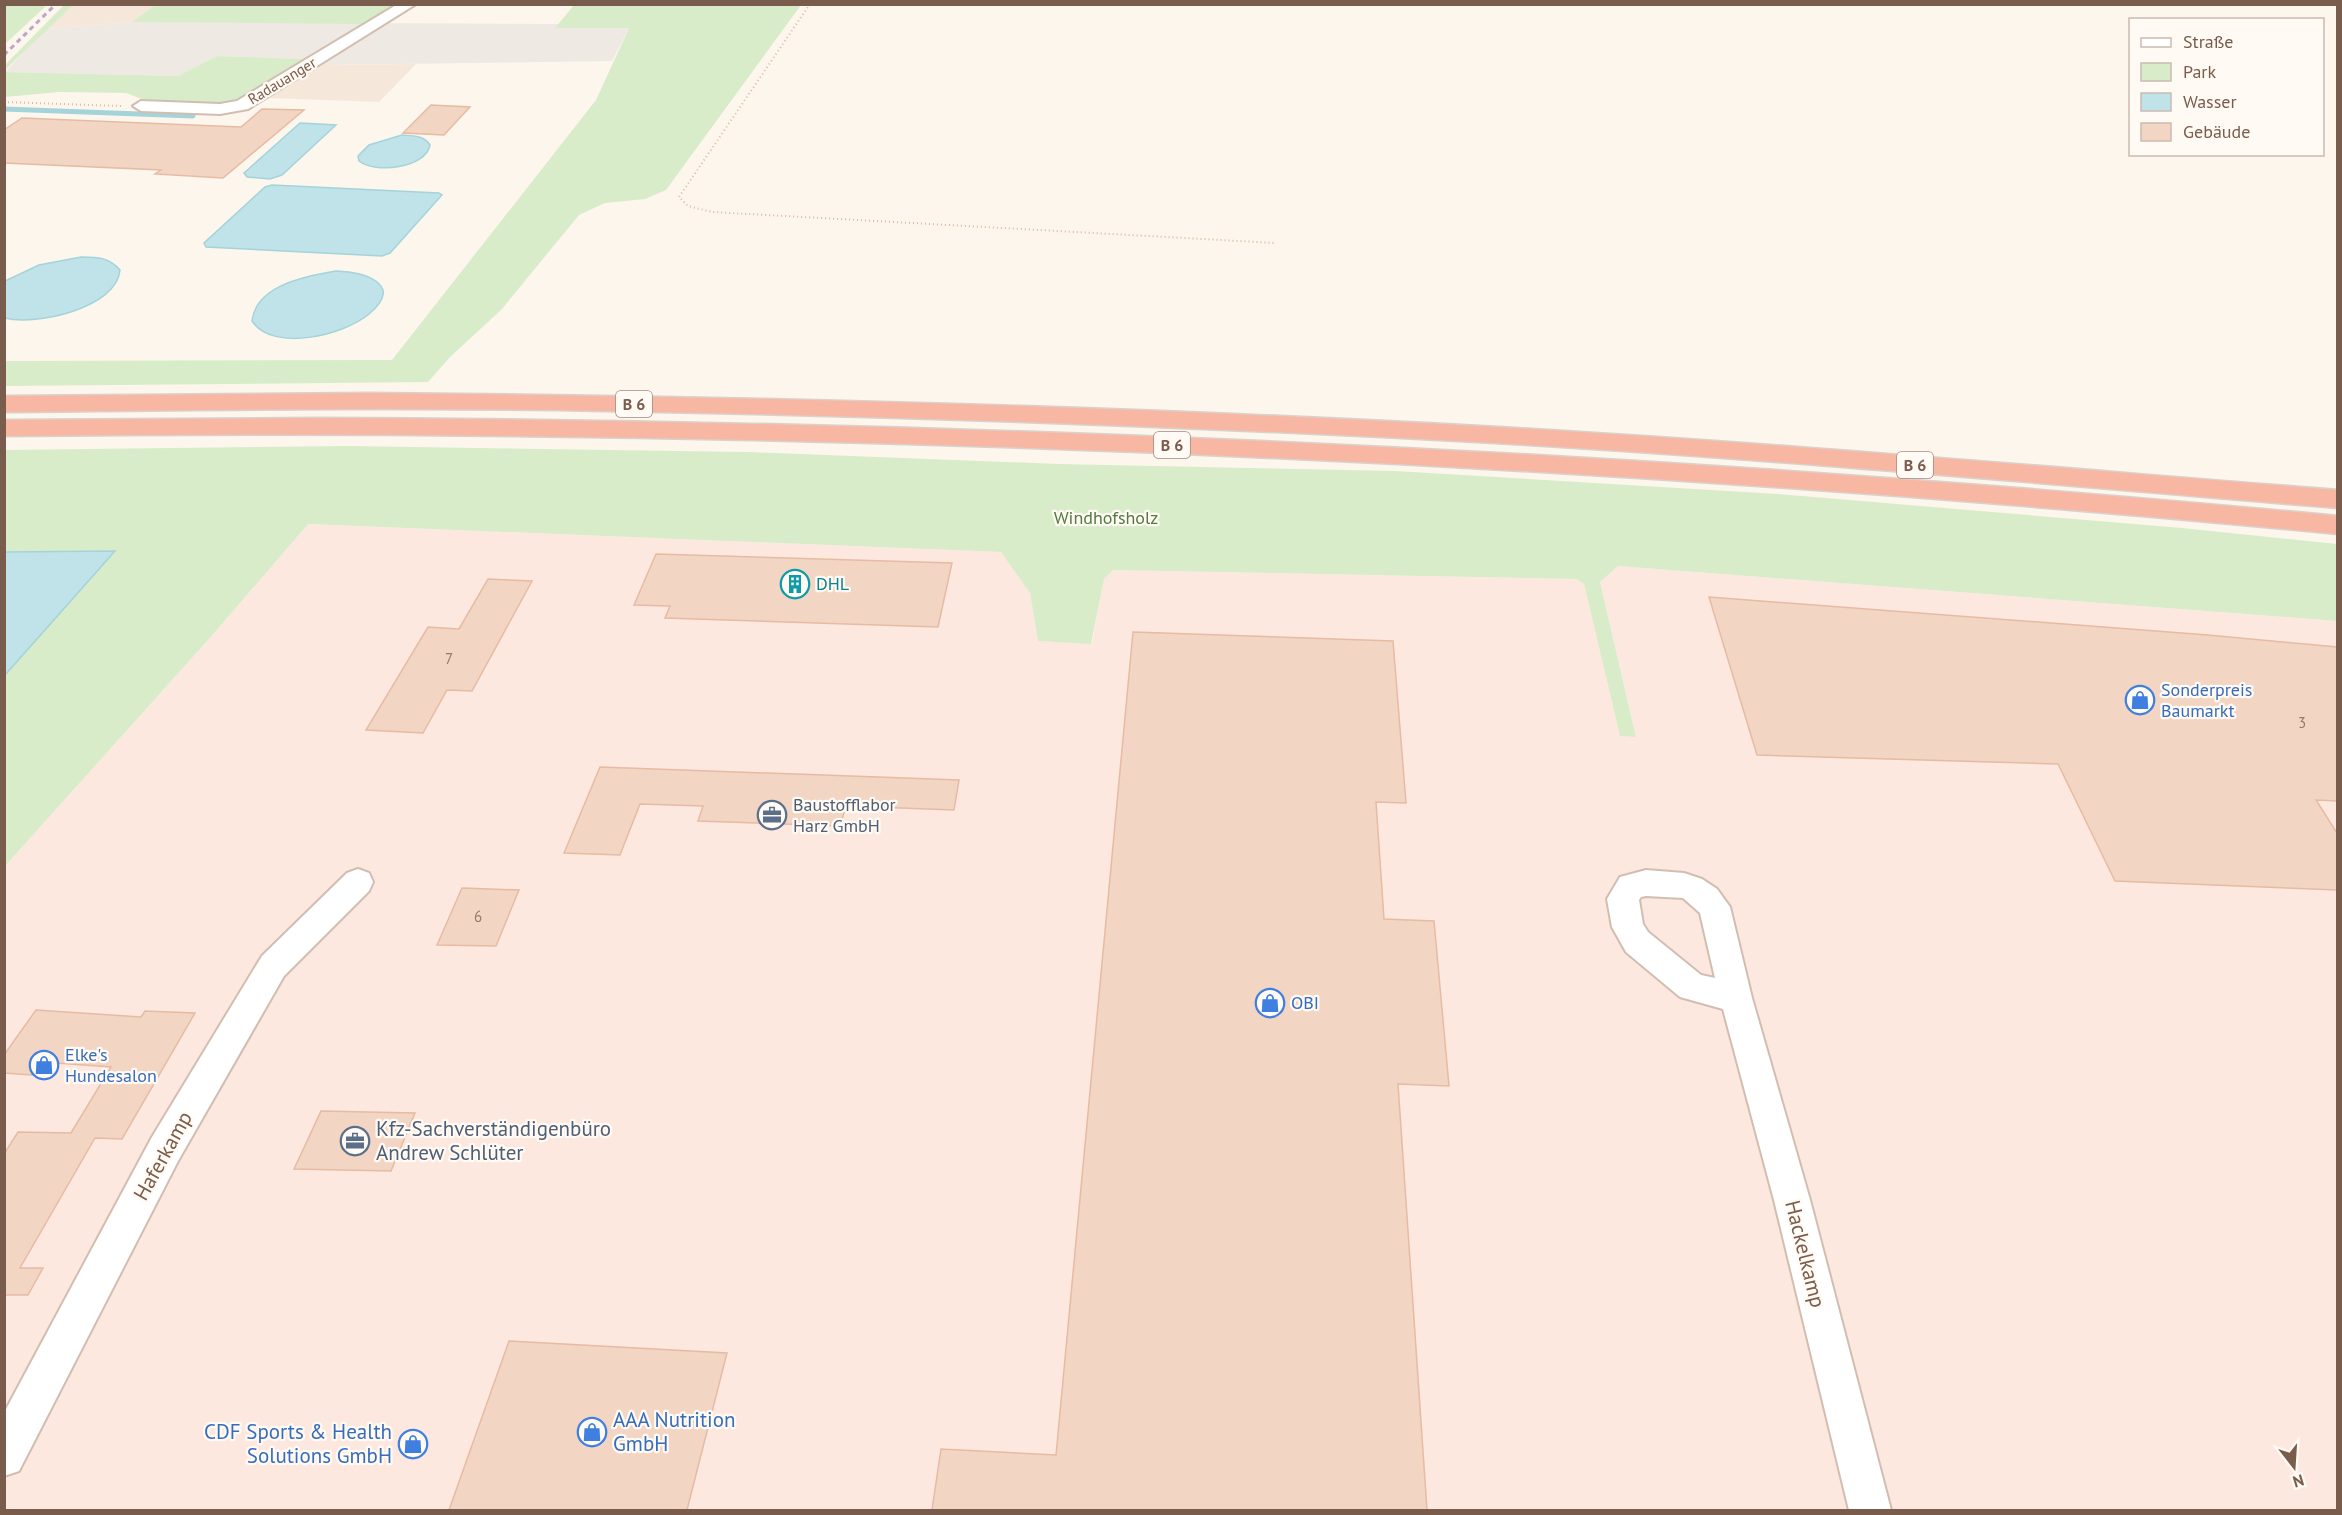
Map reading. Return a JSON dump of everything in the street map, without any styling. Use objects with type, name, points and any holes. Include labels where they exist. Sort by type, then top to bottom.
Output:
[{"type":"highway","name":"B 6","points":[[4,404],[369,401],[590,403],[997,413],[1493,435],[1758,452],[2337,499]]},
{"type":"highway","name":"B 6","points":[[4,428],[352,424],[881,434],[1143,444],[1492,460],[1726,475],[2337,525]]},
{"type":"street","name":"Radauanger","points":[[141,106],[220,109],[242,105],[409,4]]},
{"type":"street","name":"Haferkamp","points":[[4,1456],[165,1149],[273,966],[358,882]]},
{"type":"street","name":"Hackelkamp","points":[[1736,998],[1792,1200],[1870,1510]]},
{"type":"path","points":[[810,4],[679,197],[688,206],[712,212],[1275,243]]},
{"type":"path","points":[[4,102],[141,106]]},
{"type":"shaded area","points":[[73,5],[155,5],[132,22],[46,29]]},
{"type":"shaded area","points":[[132,22],[559,24],[556,28],[629,28],[612,61],[321,65],[304,59],[217,56],[178,76],[5,72],[46,29]]},
{"type":"shaded area","points":[[416,64],[379,102],[269,98],[321,65]]},
{"type":"shaded area","points":[[307,524],[1002,552],[1030,593],[1038,641],[1092,643],[1104,578],[1113,570],[1576,579],[1584,584],[1620,736],[1636,736],[1600,582],[1618,566],[2337,621],[2337,1510],[5,1510],[5,866],[208,640]]},
{"type":"green space","points":[[5,4],[47,4],[47,5],[5,44]]},
{"type":"green space","points":[[65,4],[73,5],[5,70],[5,65]]},
{"type":"green space","points":[[155,5],[398,5],[364,24],[132,22]]},
{"type":"green space","points":[[574,5],[801,5],[666,190],[645,199],[605,203],[579,215],[501,310],[450,357],[428,382],[5,386],[5,361],[392,360],[596,100],[629,28],[555,28]]},
{"type":"green space","points":[[217,56],[304,59],[234,104],[147,101],[126,93],[59,92],[5,97],[5,72],[178,76]]},
{"type":"green space","name":"Windhofsholz","points":[[349,446],[747,452],[1059,464],[1395,471],[1778,494],[2182,528],[2337,544],[2337,621],[1618,566],[1600,582],[1636,737],[1620,736],[1584,584],[1576,579],[1113,570],[1104,579],[1091,644],[1038,641],[1030,593],[1001,552],[308,524],[208,640],[5,866],[5,675],[115,551],[5,552],[5,450]]},
{"type":"water","points":[[300,123],[336,125],[282,175],[270,179],[247,177],[244,173]]},
{"type":"water","points":[[402,135],[424,139],[430,145],[426,153],[410,164],[399,167],[376,167],[359,161],[358,156],[369,145]]},
{"type":"water","points":[[272,185],[439,193],[442,195],[390,253],[382,256],[206,247],[204,243],[265,187]]},
{"type":"water","points":[[81,257],[107,260],[120,270],[115,283],[105,295],[73,311],[54,316],[19,320],[5,318],[5,281],[39,265]]},
{"type":"water","points":[[336,271],[368,277],[382,287],[383,294],[379,303],[358,322],[327,334],[292,338],[262,331],[252,321],[256,309],[272,291],[284,284]]},
{"type":"water","points":[[115,551],[5,675],[5,552]]},
{"type":"building","points":[[431,105],[470,107],[444,135],[403,133]]},
{"type":"building","points":[[262,109],[304,110],[223,178],[155,174],[161,170],[4,163],[4,130],[22,118],[241,127]]},
{"type":"building","name":"DHL","points":[[656,554],[952,563],[938,627],[665,618],[670,606],[634,605]]},
{"type":"building","points":[[488,579],[532,581],[472,691],[447,690],[423,733],[366,730],[428,627],[459,629]]},
{"type":"building","points":[[1709,597],[2337,647],[2337,801],[2316,800],[2337,833],[2337,890],[2115,881],[2058,764],[1757,755]]},
{"type":"building","name":"OBI","points":[[1133,632],[1393,641],[1406,803],[1376,802],[1384,919],[1434,921],[1449,1086],[1398,1084],[1427,1510],[932,1510],[941,1449],[1056,1455]]},
{"type":"building","name":"Baustofflabor Harz GmbH","points":[[600,767],[959,780],[954,810],[846,806],[840,826],[698,821],[703,806],[640,804],[620,855],[564,853]]},
{"type":"building","points":[[462,888],[519,890],[496,946],[437,945]]},
{"type":"building","points":[[36,1010],[141,1017],[145,1011],[195,1013],[122,1139],[95,1138],[20,1268],[43,1268],[28,1295],[4,1295],[4,1154],[18,1132],[71,1133],[111,1067],[56,1063],[47,1076],[4,1073],[4,1055]]},
{"type":"building","name":"Kfz-Sachverständigenbüro Andrew Schlüter","points":[[321,1111],[415,1113],[391,1171],[294,1169]]},
{"type":"building","name":"AAA Nutrition GmbH","points":[[509,1341],[727,1353],[687,1510],[449,1510]]},
{"type":"waterway","points":[[4,109],[193,116]]},
{"type":"railway","points":[[4,55],[56,4]]},
{"type":"place","name":"DHL","points":[[795,584]]},
{"type":"place","name":"Sonderpreis Baumarkt","points":[[2140,700]]},
{"type":"place","name":"Baustofflabor Harz GmbH","points":[[772,815]]},
{"type":"place","name":"OBI","points":[[1270,1003]]},
{"type":"place","name":"Elke's Hundesalon","points":[[44,1065]]},
{"type":"place","name":"Kfz-Sachverständigenbüro Andrew Schlüter","points":[[355,1141]]},
{"type":"place","name":"AAA Nutrition GmbH","points":[[592,1432]]},
{"type":"place","name":"CDF Sports & Health Solutions GmbH","points":[[413,1444]]}]
